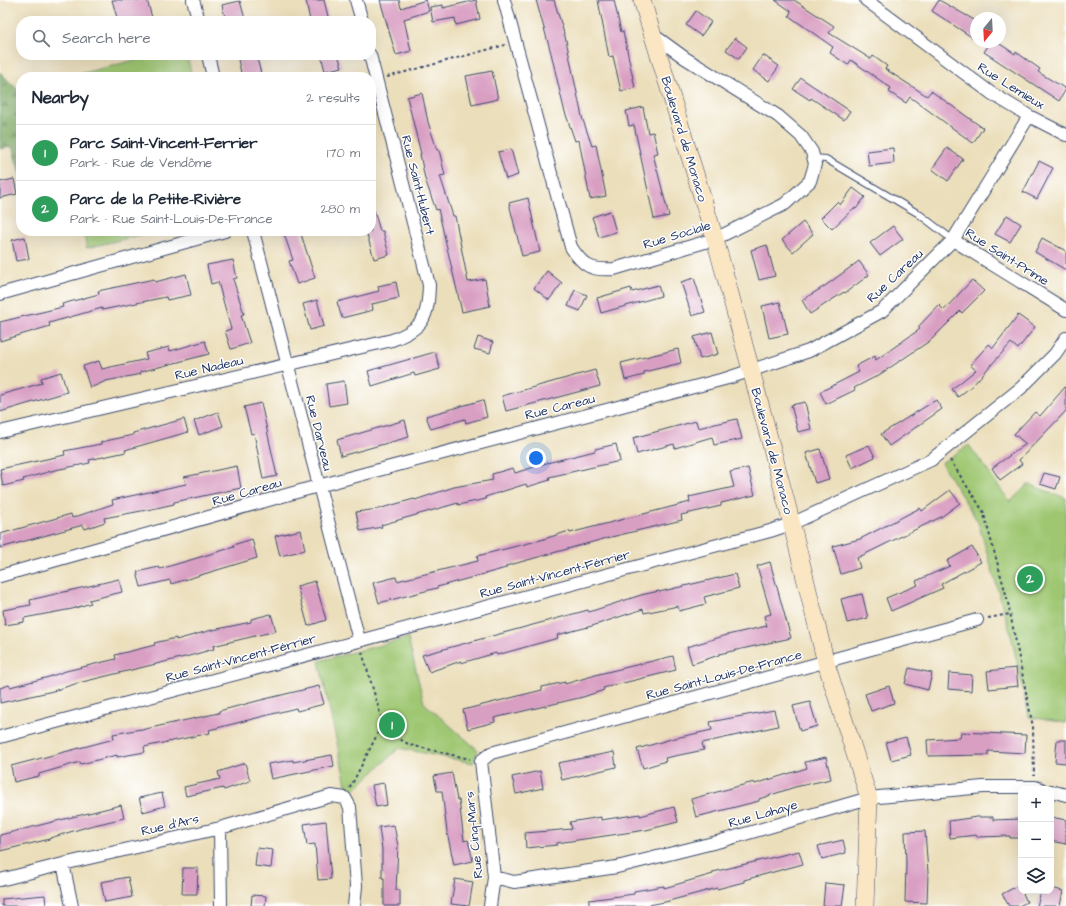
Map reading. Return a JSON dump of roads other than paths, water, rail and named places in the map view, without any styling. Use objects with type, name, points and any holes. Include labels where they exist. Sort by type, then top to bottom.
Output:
[{"type":"street","points":[[193,0],[198,16]]},
{"type":"street","points":[[356,0],[361,16]]},
{"type":"street","name":"Rue Sociale","points":[[504,0],[570,247],[579,259],[587,266],[599,270],[614,269],[714,240],[785,204],[810,181],[815,164],[813,158]]},
{"type":"street","name":"Boulevard de Monaco","points":[[642,0],[714,240],[751,370],[826,663],[869,798],[865,906]]},
{"type":"street","name":"Rue Lemieux","points":[[866,0],[991,94],[1066,135]]},
{"type":"street","points":[[652,34],[685,58],[778,116],[801,136],[813,158]]},
{"type":"street","points":[[209,60],[212,72]]},
{"type":"street","name":"Rue Saint-Hubert","points":[[371,60],[375,72]]},
{"type":"street","name":"Rue Saint-Hubert","points":[[376,76],[430,285],[429,305],[422,322]]},
{"type":"street","name":"Rue Careau","points":[[0,576],[318,486],[728,378],[809,352],[882,311],[953,240],[1029,116]]},
{"type":"street","points":[[0,294],[207,236]]},
{"type":"street","name":"Rue Darveau","points":[[254,236],[359,640]]},
{"type":"street","name":"Rue Saint-Prime","points":[[953,240],[1066,310]]},
{"type":"street","name":"Rue Nadeau","points":[[0,432],[288,363],[392,340],[410,333],[422,322]]},
{"type":"street","name":"Rue Saint-Vincent-Férrier","points":[[0,737],[770,531],[791,524],[931,460],[1021,388],[1055,354],[1066,338]]},
{"type":"street","name":"Rue Saint-Louis-De-France","points":[[481,761],[491,753],[826,663],[977,620]]},
{"type":"street","name":"Rue Cinq-Mars","points":[[481,761],[494,877],[490,906]]},
{"type":"street","name":"Rue Lahaye","points":[[494,877],[514,882],[618,867],[721,841],[869,798],[983,787],[1018,788]]},
{"type":"street","points":[[1054,792],[1066,795]]},
{"type":"street","name":"Rue d'Ars","points":[[0,880],[220,828],[331,796],[345,798],[350,807],[356,886],[354,906]]},
{"type":"street","points":[[220,828],[221,906]]},
{"type":"street","points":[[63,864],[72,906]]},
{"type":"lane","points":[[813,158],[826,159],[919,214],[953,240]]},
{"type":"place","name":"Parc de la Petite-Rivière","points":[[1030,579]]},
{"type":"place","name":"Parc Saint-Vincent-Ferrier","points":[[392,725]]}]
